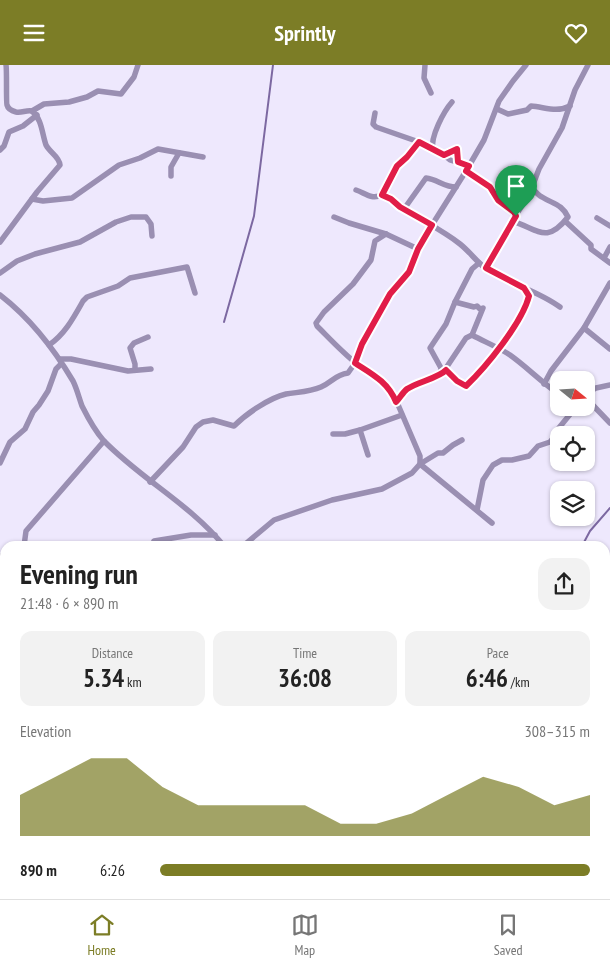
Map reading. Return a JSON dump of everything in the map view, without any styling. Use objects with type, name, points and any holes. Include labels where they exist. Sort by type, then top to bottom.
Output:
[{"type":"street","points":[[6,65],[8,90],[6,103],[8,107],[14,111],[34,113]]},
{"type":"street","points":[[0,150],[4,146],[8,132],[23,126],[44,104],[87,97],[98,91],[121,94],[134,77],[138,65]]},
{"type":"street","points":[[426,65],[424,78],[431,93]]},
{"type":"street","points":[[150,482],[183,447],[196,427],[203,422],[213,420],[234,426],[246,414],[274,398],[321,387],[338,375],[348,373],[390,294],[409,272],[418,249],[468,169],[484,140],[499,101],[526,65]]},
{"type":"street","points":[[486,268],[532,188],[539,169],[562,128],[588,65]]},
{"type":"street","points":[[432,149],[441,120],[452,102]]},
{"type":"street","points":[[497,109],[508,114],[527,110],[531,106],[557,110],[570,106]]},
{"type":"street","points":[[0,242],[60,165],[60,161],[46,143],[43,130],[34,113]]},
{"type":"street","points":[[375,113],[373,124],[376,127],[419,142],[468,169],[490,187],[498,200],[514,212],[514,218]]},
{"type":"street","points":[[382,195],[397,166],[419,142]]},
{"type":"street","points":[[32,199],[43,201],[72,198],[119,165],[140,158],[153,150],[158,149],[204,157]]},
{"type":"street","points":[[444,155],[457,149],[458,162]]},
{"type":"street","points":[[171,176],[171,167],[180,153]]},
{"type":"street","points":[[404,209],[426,178],[449,187],[456,187]]},
{"type":"street","points":[[514,218],[544,234],[555,230],[568,217],[563,209],[542,197],[532,188]]},
{"type":"street","points":[[356,190],[368,196],[377,197],[382,195],[391,199],[460,245],[486,268],[551,300],[560,307]]},
{"type":"street","points":[[0,273],[17,261],[35,254],[80,242],[104,228],[131,217],[146,217],[151,224],[152,236]]},
{"type":"street","points":[[334,217],[386,234],[418,249]]},
{"type":"street","points":[[597,218],[610,226]]},
{"type":"street","points":[[565,221],[591,245],[591,249],[610,263]]},
{"type":"street","points":[[386,234],[375,241],[371,260],[353,284],[324,312],[316,323],[317,327],[355,363],[384,382],[393,393],[420,456],[420,463]]},
{"type":"street","points":[[604,258],[610,247]]},
{"type":"street","points":[[440,374],[441,368],[430,348],[446,324],[472,269],[479,263]]},
{"type":"street","points":[[49,345],[63,332],[83,301],[130,278],[187,267],[195,293]]},
{"type":"street","points":[[544,384],[551,371],[584,328],[610,283]]},
{"type":"street","points":[[446,370],[457,381],[466,386],[491,359],[526,307],[529,296],[524,288]]},
{"type":"street","points":[[0,295],[16,307],[49,345],[73,383],[82,407],[93,427],[104,441],[150,482],[203,523],[220,541]]},
{"type":"street","points":[[396,402],[406,390],[442,374],[466,338],[472,335],[483,308],[480,309],[477,306],[474,307],[455,302]]},
{"type":"street","points":[[584,328],[610,349]]},
{"type":"street","points":[[472,335],[498,348],[520,363],[550,388]]},
{"type":"street","points":[[135,371],[130,348],[134,343],[148,337]]},
{"type":"street","points":[[0,463],[10,443],[24,429],[48,391],[56,369],[61,362],[71,359],[128,371],[151,369]]},
{"type":"street","points":[[595,388],[610,385]]},
{"type":"street","points":[[595,407],[610,423]]},
{"type":"street","points":[[332,434],[360,431],[402,415]]},
{"type":"street","points":[[477,510],[483,480],[493,465],[502,460],[529,456],[538,447],[550,442],[569,416]]},
{"type":"street","points":[[360,431],[368,455]]},
{"type":"street","points":[[248,541],[274,520],[332,500],[382,489],[412,473],[420,463],[438,453],[443,453],[462,440]]},
{"type":"street","points":[[25,541],[26,531],[104,441]]},
{"type":"street","points":[[420,463],[492,523]]},
{"type":"street","points":[[154,541],[191,535],[215,535]]},
{"type":"waterway","points":[[224,322],[254,216],[273,65]]},
{"type":"waterway","points":[[585,541],[590,531],[610,508]]},
{"type":"route","points":[[419,142],[444,155],[457,149],[458,162],[469,166],[466,171],[490,187],[498,200],[514,212],[516,216],[486,268],[528,292],[529,296],[526,307],[510,332],[491,359],[466,386],[457,381],[446,370],[442,374],[426,379],[406,390],[396,402],[393,393],[384,382],[355,363],[362,344],[390,294],[409,272],[418,249],[432,225],[382,195],[397,166],[419,142]]}]
